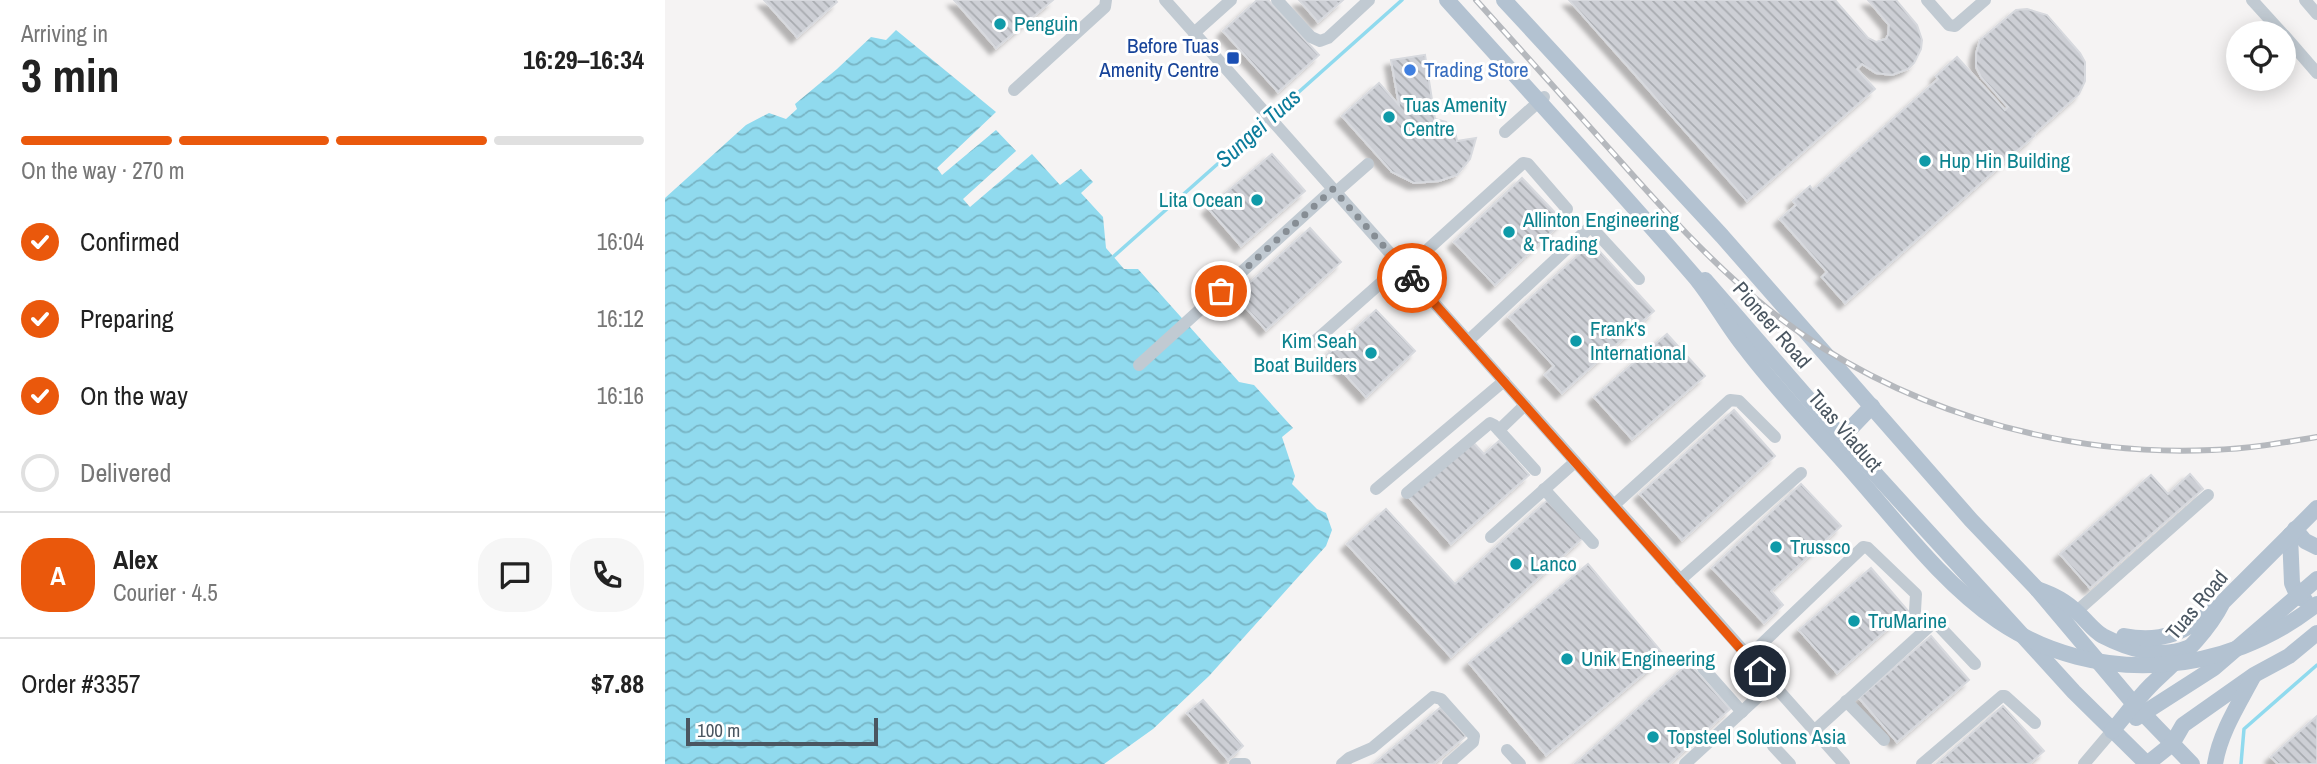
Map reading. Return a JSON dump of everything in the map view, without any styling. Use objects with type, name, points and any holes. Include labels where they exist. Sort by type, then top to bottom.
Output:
[{"type":"main road","name":"Tuas Viaduct","points":[[1447,0],[1697,280],[1746,350],[1905,531],[1952,582],[1999,621],[2032,639],[2080,657],[2110,663],[2158,666],[2182,664],[2235,651],[2266,638],[2317,605]]},
{"type":"main road","name":"Pioneer Road","points":[[1458,0],[1838,433],[2112,731],[2147,764]]},
{"type":"main road","name":"Pioneer Road","points":[[1504,0],[1714,228],[1971,520],[2037,589],[2140,709],[2192,764]]},
{"type":"main road","points":[[1838,433],[1851,428],[1873,406]]},
{"type":"main road","name":"Tuas Road","points":[[2140,709],[2149,687],[2193,646],[2214,621],[2223,602],[2292,532],[2316,512]]},
{"type":"main road","points":[[2292,532],[2292,583],[2298,597],[2317,605]]},
{"type":"main road","points":[[2292,532],[2317,547]]},
{"type":"main road","name":"Tuas Road","points":[[2112,731],[2140,709],[2214,668],[2317,579]]},
{"type":"main road","points":[[2037,589],[2059,597],[2101,635],[2145,651],[2175,653],[2193,646]]},
{"type":"main road","points":[[2090,624],[2125,636],[2154,639],[2194,626],[2223,602]]},
{"type":"main road","points":[[2147,764],[2172,744],[2183,724],[2254,675],[2289,656],[2317,632]]},
{"type":"main road","points":[[2215,764],[2228,724],[2254,675]]},
{"type":"street","points":[[1014,90],[1105,7],[1106,0]]},
{"type":"street","points":[[1165,0],[1844,764]]},
{"type":"street","points":[[1194,33],[1231,0]]},
{"type":"street","points":[[1277,0],[1311,37],[1320,41],[1328,38],[1369,0]]},
{"type":"street","points":[[1927,0],[1949,25],[1955,26],[1985,0]]},
{"type":"street","points":[[2252,0],[2271,21]]},
{"type":"street","points":[[2305,0],[2317,14]]},
{"type":"street","points":[[2296,49],[2317,73]]},
{"type":"street","points":[[1505,132],[1544,97]]},
{"type":"street","points":[[1314,342],[1523,163],[1528,164],[1567,209]]},
{"type":"street","points":[[1139,365],[1334,191],[1368,164]]},
{"type":"street","points":[[1468,341],[1588,229],[1593,229],[1639,279]]},
{"type":"street","points":[[1376,489],[1504,381]]},
{"type":"street","points":[[1614,505],[1730,400],[1739,401],[1775,437]]},
{"type":"street","points":[[1499,430],[1525,405]]},
{"type":"street","points":[[1407,493],[1487,424],[1492,423],[1535,470]]},
{"type":"street","points":[[1490,537],[1575,461]]},
{"type":"street","points":[[1680,580],[1801,473]]},
{"type":"street","points":[[1544,489],[1593,543]]},
{"type":"street","points":[[2077,611],[2208,495]]},
{"type":"street","points":[[1748,657],[1863,547],[1868,548],[1916,594],[1915,611]]},
{"type":"street","points":[[1814,731],[1932,624],[1939,626],[1975,664]]},
{"type":"street","points":[[1703,668],[1742,712]]},
{"type":"street","points":[[1685,764],[1772,684]]},
{"type":"street","points":[[1922,764],[2002,696],[2035,723]]},
{"type":"street","points":[[1342,764],[1372,748],[1433,697],[1441,699],[1473,736],[1473,742],[1447,764]]},
{"type":"street","points":[[1846,701],[1884,740]]},
{"type":"street","name":"Tuas Road","points":[[2084,764],[2112,731]]},
{"type":"street","points":[[1773,746],[1790,764]]},
{"type":"street","points":[[1507,750],[1520,764]]},
{"type":"street","points":[[1235,764],[1245,764]]},
{"type":"water","points":[[896,30],[996,112],[937,168],[942,175],[996,130],[1016,151],[963,199],[970,207],[1032,154],[1060,185],[1081,169],[1093,182],[1081,193],[1103,217],[1106,248],[1124,269],[1138,269],[1239,382],[1254,385],[1293,428],[1282,437],[1295,476],[1292,484],[1317,509],[1326,513],[1332,530],[1326,546],[1209,676],[1153,729],[1104,764],[665,764],[665,198],[746,125],[769,113],[786,119],[797,109],[795,104],[871,37],[886,40]]},
{"type":"building","points":[[764,0],[835,0],[837,2],[797,37]]},
{"type":"building","name":"Penguin","points":[[954,0],[1053,0],[996,48]]},
{"type":"building","points":[[1257,0],[1268,0],[1319,55],[1278,92],[1223,31]]},
{"type":"building","points":[[1299,0],[1343,0],[1318,22]]},
{"type":"building","points":[[1569,0],[1835,0],[1868,38],[1876,42],[1886,39],[1889,25],[1868,0],[1896,0],[1917,25],[1922,40],[1921,49],[1908,69],[1892,75],[1876,73],[1862,64],[1857,69],[1875,89],[1747,201]]},
{"type":"building","name":"Hup Hin Building","points":[[2027,9],[2047,15],[2080,53],[2085,62],[2085,81],[2079,94],[1845,303],[1822,277],[1827,272],[1780,219],[1796,205],[1793,201],[1810,186],[1813,190],[1938,79],[1936,76],[1957,57],[2005,110],[2008,107],[1981,77],[1976,67],[1976,54],[1980,40],[2016,10]]},
{"type":"building","name":"Tuas Amenity Centre","points":[[1425,55],[1435,119],[1446,122],[1455,131],[1457,141],[1476,138],[1470,159],[1457,175],[1439,181],[1414,183],[1392,172],[1342,116],[1379,83],[1399,105],[1391,60]]},
{"type":"building","name":"Lita Ocean","points":[[1272,154],[1305,191],[1241,246],[1208,208]]},
{"type":"building","name":"Allinton Engineering & Trading","points":[[1522,178],[1563,221],[1495,285],[1454,242]]},
{"type":"building","points":[[1310,228],[1341,262],[1266,330],[1235,296]]},
{"type":"building","name":"Frank's International","points":[[1592,243],[1654,311],[1562,393],[1545,375],[1554,366],[1509,317]]},
{"type":"building","name":"Kim Seah Boat Builders","points":[[1376,310],[1415,351],[1366,397],[1327,355]]},
{"type":"building","points":[[1667,334],[1705,376],[1632,439],[1594,397]]},
{"type":"building","points":[[1734,410],[1775,456],[1682,540],[1640,494]]},
{"type":"building","points":[[1470,439],[1484,454],[1499,441],[1529,475],[1451,544],[1407,495]]},
{"type":"building","points":[[2190,474],[2203,489],[2090,588],[2060,554],[2151,475],[2168,494]]},
{"type":"building","name":"Trussco","points":[[1801,484],[1841,526],[1771,591],[1783,605],[1764,623],[1712,568]]},
{"type":"building","name":"Lanco","points":[[1550,498],[1585,536],[1451,657],[1347,544],[1386,509],[1455,584]]},
{"type":"building","name":"Unik Engineering","points":[[1588,564],[1665,656],[1546,755],[1469,663]]},
{"type":"building","name":"TruMarine","points":[[1871,568],[1908,611],[1837,673],[1799,630]]},
{"type":"building","points":[[1931,636],[1969,680],[1897,742],[1859,698]]},
{"type":"building","name":"Topsteel Solutions Asia","points":[[1689,663],[1730,709],[1669,764],[1575,764]]},
{"type":"building","points":[[1203,700],[1243,746],[1228,760],[1187,713]]},
{"type":"building","points":[[2003,706],[2044,751],[2029,764],[1937,764]]},
{"type":"building","points":[[1441,707],[1466,736],[1433,764],[1374,764]]},
{"type":"building","points":[[2317,716],[2317,764],[2278,764],[2271,757]]},
{"type":"waterway","name":"Sungei Tuas","points":[[1273,115],[1402,0]]},
{"type":"waterway","name":"Sungei Tuas","points":[[1114,256],[1267,120]]},
{"type":"waterway","points":[[2241,764],[2244,729],[2317,665]]},
{"type":"railway","points":[[1476,0],[1650,194],[1726,272],[1767,308],[1815,343],[1866,373],[1920,398],[1977,419],[2094,445],[2153,450],[2212,450],[2317,437]]},
{"type":"way so far","points":[[1221,291],[1333,189],[1412,278]]},
{"type":"place","name":"Penguin","points":[[1000,24]]},
{"type":"place","name":"Before Tuas Amenity Centre","points":[[1233,58]]},
{"type":"place","name":"Trading Store","points":[[1410,70]]},
{"type":"place","name":"Tuas Amenity Centre","points":[[1389,117]]},
{"type":"place","name":"Hup Hin Building","points":[[1925,161]]},
{"type":"place","name":"Lita Ocean","points":[[1257,200]]},
{"type":"place","name":"Allinton Engineering & Trading","points":[[1509,232]]},
{"type":"place","name":"Frank's International","points":[[1576,341]]},
{"type":"place","name":"Kim Seah Boat Builders","points":[[1371,353]]},
{"type":"place","name":"Trussco","points":[[1776,547]]},
{"type":"place","name":"Lanco","points":[[1516,564]]},
{"type":"place","name":"TruMarine","points":[[1854,621]]},
{"type":"place","name":"Unik Engineering","points":[[1567,659]]},
{"type":"place","name":"Topsteel Solutions Asia","points":[[1653,737]]},
{"type":"route","points":[[1412,278],[1760,671]]}]
